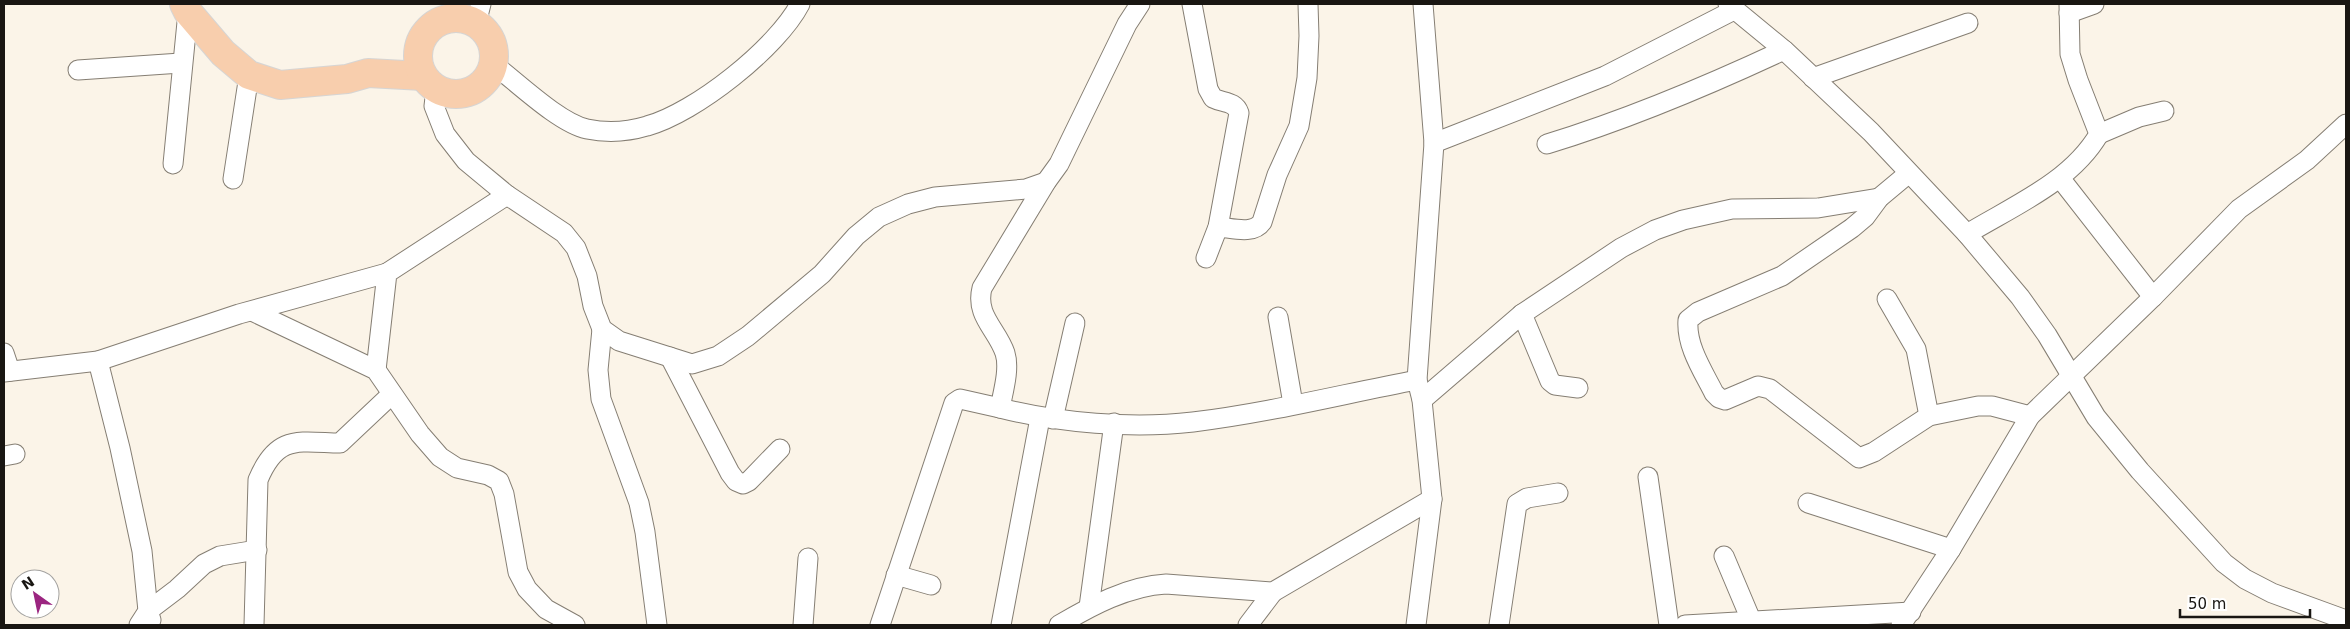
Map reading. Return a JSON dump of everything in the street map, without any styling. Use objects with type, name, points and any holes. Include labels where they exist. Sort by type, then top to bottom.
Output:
[{"type":"main road","points":[[186,8],[223,53],[250,75],[280,84],[347,79],[368,73],[422,41]]},
{"type":"main road","points":[[368,73],[430,82],[454,94],[471,91],[486,80],[493,64],[494,54],[489,37],[478,14],[441,22],[433,26],[422,41],[418,58],[430,82]]},
{"type":"street","points":[[493,64],[563,119],[585,129],[620,132],[649,126],[680,111],[713,91],[770,43],[792,19],[800,4]]},
{"type":"street","points":[[1000,408],[1006,361],[1004,352],[981,309],[979,300],[982,288],[1046,182],[1059,164],[1127,24],[1140,4]]},
{"type":"street","points":[[1192,4],[1208,89],[1213,98],[1232,104],[1237,107],[1239,113],[1218,227],[1206,258]]},
{"type":"street","points":[[1218,227],[1252,230],[1262,222],[1277,175],[1299,126],[1306,78],[1309,36],[1308,4]]},
{"type":"street","points":[[1416,625],[1432,499],[1422,400],[1417,380],[1434,142],[1423,4]]},
{"type":"street","points":[[2094,4],[2069,8],[2070,54],[2099,134]]},
{"type":"street","points":[[1434,142],[1605,76],[1731,7],[1784,50],[1909,173],[1967,234],[2020,297],[2048,335],[2096,417],[2140,471],[2224,563],[2244,579],[2272,593],[2342,612]]},
{"type":"street","points":[[173,164],[186,8]]},
{"type":"street","points":[[1813,78],[1968,23]]},
{"type":"street","points":[[1547,144],[1604,127],[1696,91],[1784,50]]},
{"type":"street","points":[[78,70],[181,63]]},
{"type":"street","points":[[233,179],[250,75]]},
{"type":"street","points":[[430,82],[434,106],[445,134],[466,161],[507,195],[564,234],[576,248],[587,276],[593,306],[602,329],[598,370],[601,398],[638,503],[645,532],[657,625]]},
{"type":"street","points":[[1967,234],[2060,178],[2091,148],[2099,134],[2139,117],[2164,111]]},
{"type":"street","points":[[1685,625],[1751,620],[1906,618],[1951,549],[2030,416],[2153,297],[2239,209],[2307,160],[2346,124]]},
{"type":"street","points":[[1909,173],[1879,198],[1865,218],[1798,266],[1761,286],[1698,312],[1688,320],[1687,329],[1694,352],[1719,398],[1725,400],[1758,386],[1770,389],[1860,458],[1874,452],[1929,416],[1978,406],[1992,406],[2030,416]]},
{"type":"street","points":[[2060,178],[2153,297]]},
{"type":"street","points":[[602,329],[619,341],[692,364],[718,356],[748,336],[822,274],[856,236],[879,217],[908,204],[935,197],[1026,189],[1046,182]]},
{"type":"street","points":[[6,365],[98,361],[239,314],[254,312],[387,274],[507,195]]},
{"type":"street","points":[[1422,400],[1522,314],[1621,248],[1655,230],[1683,220],[1732,210],[1818,208],[1879,198]]},
{"type":"street","points":[[376,370],[387,274]]},
{"type":"street","points":[[1887,299],[1916,350],[1929,416]]},
{"type":"street","points":[[254,312],[376,370],[420,434],[440,458],[457,468],[488,475],[499,481],[504,494],[518,572],[545,617],[575,625]]},
{"type":"street","points":[[1522,314],[1550,381],[1555,385],[1578,388]]},
{"type":"street","points":[[1278,317],[1293,404]]},
{"type":"street","points":[[1001,625],[1047,418],[1075,323]]},
{"type":"street","points":[[670,357],[730,474],[736,481],[743,484],[749,481],[780,449]]},
{"type":"street","points":[[98,361],[120,448],[142,551],[146,620]]},
{"type":"street","points":[[880,625],[954,403],[960,399],[1047,418],[1114,423],[1192,422],[1417,380]]},
{"type":"street","points":[[254,625],[258,480],[265,462],[276,450],[290,442],[304,440],[340,443],[392,394]]},
{"type":"street","points":[[1089,607],[1114,423]]},
{"type":"street","points":[[1648,477],[1669,625]]},
{"type":"street","points":[[1499,625],[1517,504],[1527,498],[1558,493]]},
{"type":"street","points":[[1248,625],[1274,592],[1432,499]]},
{"type":"street","points":[[1808,504],[1951,549]]},
{"type":"street","points":[[146,620],[204,564],[220,556],[257,550]]},
{"type":"street","points":[[1724,556],[1751,620]]},
{"type":"street","points":[[803,625],[808,558]]},
{"type":"street","points":[[896,575],[931,585]]},
{"type":"street","points":[[1059,625],[1089,607],[1150,585],[1166,584],[1274,592]]}]
